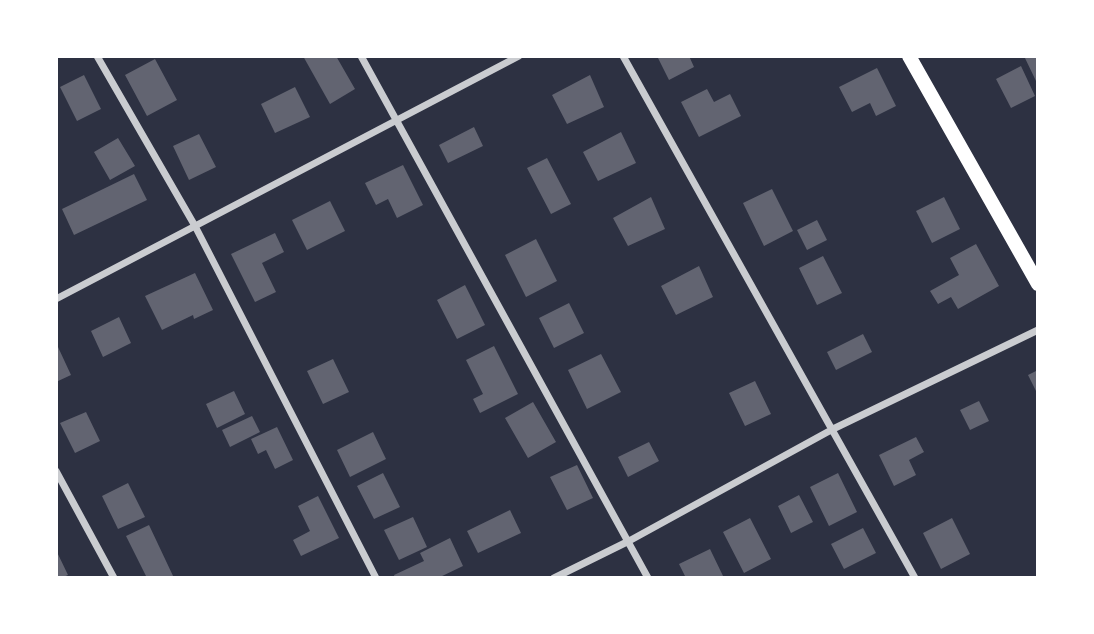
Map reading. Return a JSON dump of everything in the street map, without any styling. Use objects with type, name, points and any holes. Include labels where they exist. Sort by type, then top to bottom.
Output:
[{"type":"main road","points":[[909,56],[1038,284]]},
{"type":"street","points":[[97,56],[195,226],[376,578]]},
{"type":"street","points":[[361,56],[648,578]]},
{"type":"street","points":[[56,299],[519,56]]},
{"type":"street","points":[[623,56],[915,578]]},
{"type":"street","points":[[554,578],[629,541],[833,429],[1038,330]]},
{"type":"street","points":[[56,471],[114,578]]},
{"type":"building","points":[[303,56],[336,56],[355,89],[330,104]]},
{"type":"building","points":[[657,56],[689,56],[694,67],[669,80]]},
{"type":"building","points":[[1024,56],[1038,56],[1038,80],[1036,81]]},
{"type":"building","points":[[155,59],[177,100],[147,116],[125,75]]},
{"type":"building","points":[[1021,66],[1035,96],[1011,108],[996,79]]},
{"type":"building","points":[[877,68],[896,106],[876,116],[870,103],[852,112],[839,87]]},
{"type":"building","points":[[84,75],[101,109],[77,121],[60,87]]},
{"type":"building","points":[[590,75],[604,107],[567,124],[552,95]]},
{"type":"building","points":[[295,87],[310,117],[275,133],[261,104]]},
{"type":"building","points":[[707,89],[714,102],[730,94],[741,116],[699,137],[681,102]]},
{"type":"building","points":[[474,127],[483,146],[448,163],[439,145]]},
{"type":"building","points":[[621,132],[636,163],[598,181],[583,152]]},
{"type":"building","points":[[199,134],[216,167],[189,180],[173,146]]},
{"type":"building","points":[[118,138],[135,166],[110,180],[94,152]]},
{"type":"building","points":[[547,158],[571,204],[551,214],[527,168]]},
{"type":"building","points":[[403,165],[423,205],[397,218],[388,199],[376,205],[365,183]]},
{"type":"building","points":[[134,174],[147,200],[74,235],[62,209]]},
{"type":"building","points":[[772,189],[793,231],[764,246],[743,203]]},
{"type":"building","points":[[651,197],[665,229],[628,246],[613,218]]},
{"type":"building","points":[[944,197],[960,229],[932,243],[916,211]]},
{"type":"building","points":[[330,201],[345,231],[307,250],[292,220]]},
{"type":"building","points":[[817,220],[827,240],[807,250],[797,230]]},
{"type":"building","points":[[275,233],[284,252],[262,263],[276,292],[255,302],[231,254]]},
{"type":"building","points":[[536,239],[557,281],[526,297],[505,255]]},
{"type":"building","points":[[976,244],[999,286],[958,309],[951,297],[938,304],[930,291],[959,275],[950,258]]},
{"type":"building","points":[[823,256],[842,293],[817,305],[799,268]]},
{"type":"building","points":[[699,266],[713,297],[676,315],[661,286]]},
{"type":"building","points":[[195,273],[213,310],[194,319],[193,315],[162,330],[145,296]]},
{"type":"building","points":[[465,285],[485,325],[457,339],[437,300]]},
{"type":"building","points":[[569,303],[584,333],[554,348],[539,318]]},
{"type":"building","points":[[119,317],[131,343],[103,357],[91,331]]},
{"type":"building","points":[[863,334],[872,352],[836,370],[827,352]]},
{"type":"building","points":[[494,346],[518,394],[480,413],[473,399],[483,394],[466,360]]},
{"type":"building","points":[[58,347],[71,375],[56,382],[56,349]]},
{"type":"building","points":[[601,354],[621,392],[587,409],[568,370]]},
{"type":"building","points":[[333,359],[349,392],[323,404],[307,371]]},
{"type":"building","points":[[1038,370],[1038,395],[1028,375]]},
{"type":"building","points":[[755,381],[771,414],[745,426],[729,393]]},
{"type":"building","points":[[234,391],[245,414],[217,428],[206,404]]},
{"type":"building","points":[[979,401],[989,421],[970,430],[960,410]]},
{"type":"building","points":[[533,402],[556,442],[528,458],[505,418]]},
{"type":"building","points":[[86,412],[100,441],[75,453],[60,423]]},
{"type":"building","points":[[252,416],[260,432],[230,447],[222,430]]},
{"type":"building","points":[[277,427],[293,460],[275,469],[266,450],[258,454],[251,439]]},
{"type":"building","points":[[373,432],[386,459],[350,477],[337,450]]},
{"type":"building","points":[[916,437],[924,452],[909,460],[916,475],[894,486],[879,455]]},
{"type":"building","points":[[649,442],[659,461],[628,477],[618,457]]},
{"type":"building","points":[[577,465],[593,498],[567,510],[550,477]]},
{"type":"building","points":[[383,473],[400,507],[374,519],[357,486]]},
{"type":"building","points":[[838,473],[857,512],[829,526],[810,487]]},
{"type":"building","points":[[128,483],[145,517],[118,529],[102,496]]},
{"type":"building","points":[[799,495],[813,522],[791,533],[778,506]]},
{"type":"building","points":[[318,496],[339,538],[301,556],[293,540],[310,531],[298,506]]},
{"type":"building","points":[[510,510],[521,533],[478,553],[467,531]]},
{"type":"building","points":[[413,517],[427,547],[399,560],[384,530]]},
{"type":"building","points":[[750,518],[771,559],[744,573],[723,532]]},
{"type":"building","points":[[952,518],[970,554],[941,569],[923,533]]},
{"type":"building","points":[[149,525],[174,578],[147,578],[126,536]]},
{"type":"building","points":[[863,528],[876,553],[844,569],[831,544]]},
{"type":"building","points":[[450,538],[463,566],[438,578],[395,578],[394,575],[424,561],[420,553]]},
{"type":"building","points":[[710,549],[724,578],[686,578],[679,564]]},
{"type":"building","points":[[56,550],[68,575],[61,578],[56,578]]}]
